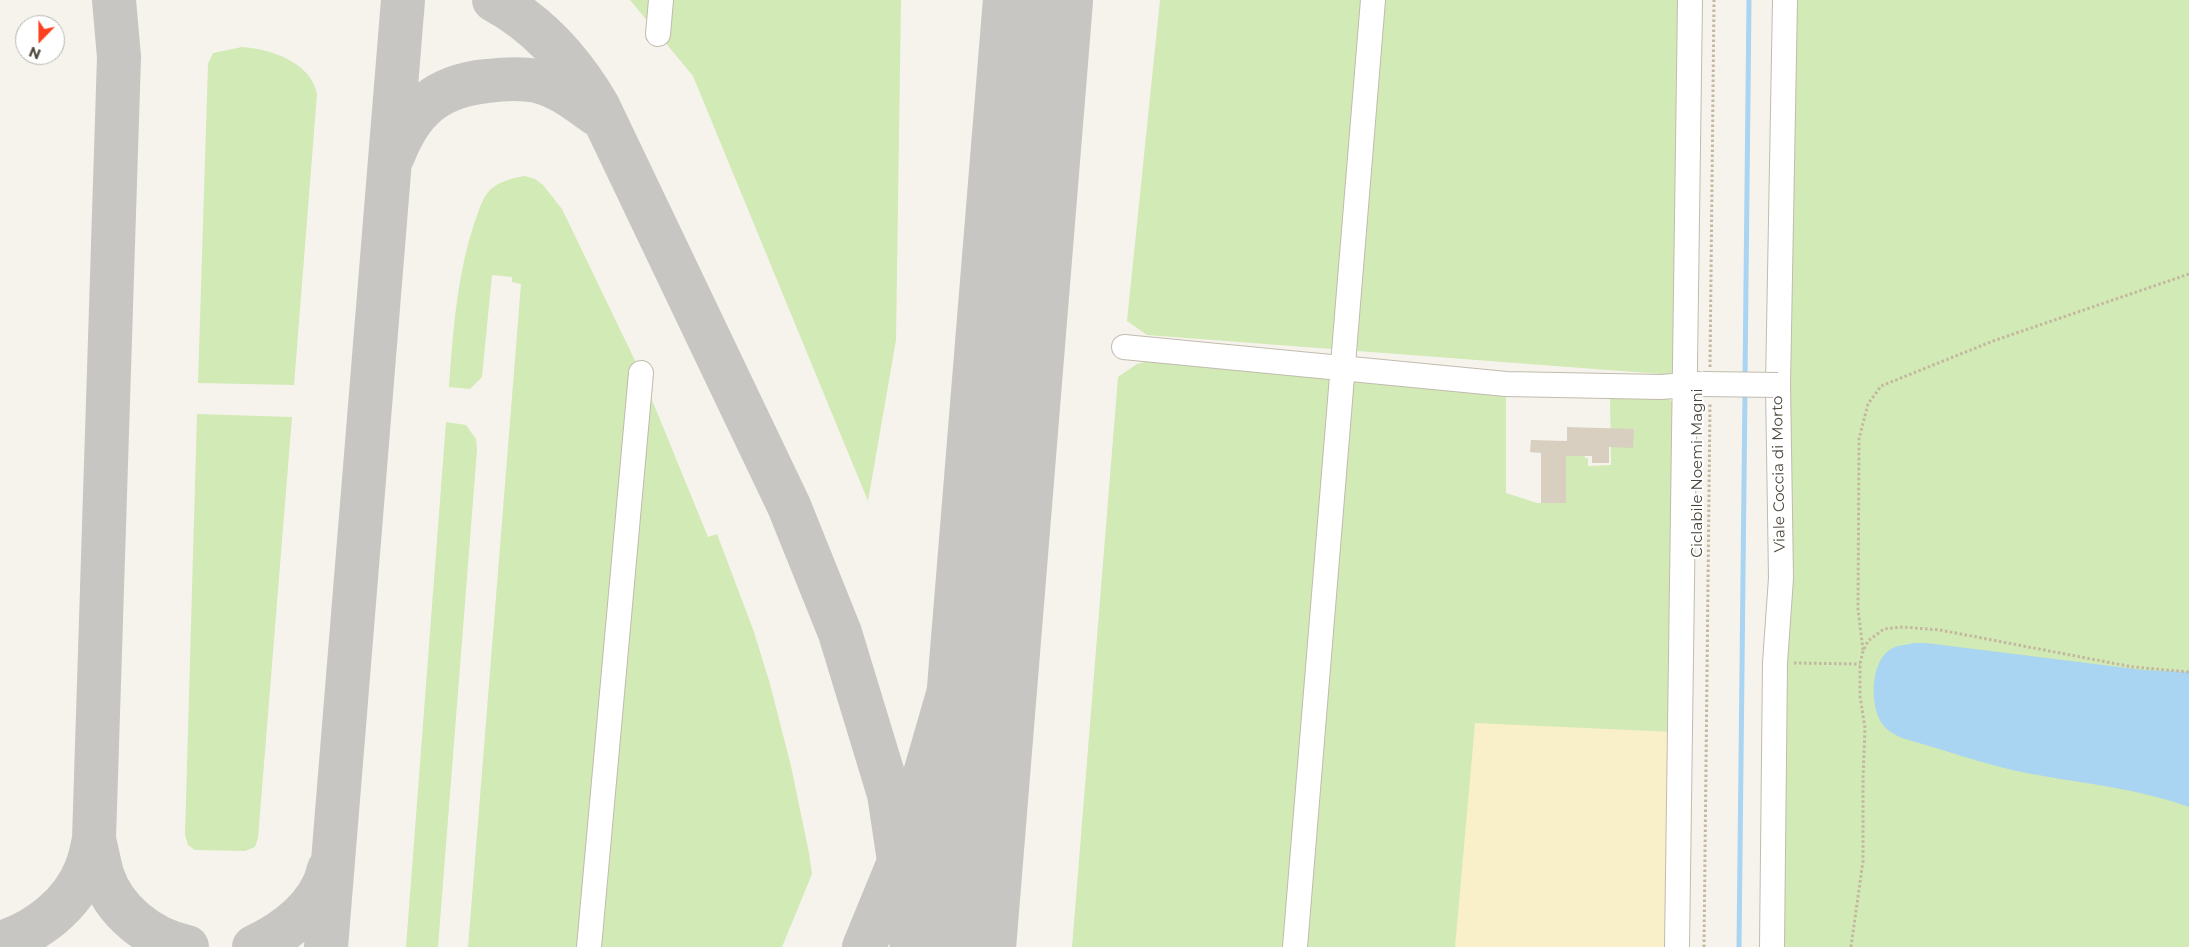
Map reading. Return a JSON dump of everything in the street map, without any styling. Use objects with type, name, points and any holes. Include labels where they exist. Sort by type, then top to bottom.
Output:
[{"type":"street","points":[[658,34],[662,0]]},
{"type":"street","points":[[1295,947],[1373,0]]},
{"type":"street","points":[[1678,947],[1702,386],[1690,0]]},
{"type":"street","name":"Viale Coccia di Morto","points":[[1772,947],[1775,663],[1781,578],[1778,385],[1785,0]]},
{"type":"street","points":[[1124,346],[1506,384],[1778,385]]},
{"type":"street","points":[[588,947],[641,373]]},
{"type":"path","name":"Ciclabile Noemi Magni","points":[[1704,947],[1702,386],[1714,0]]},
{"type":"path","points":[[1863,651],[1858,609],[1860,439],[1868,404],[1881,386],[1993,341],[2189,274]]},
{"type":"path","points":[[1851,947],[1863,861],[1865,728],[1860,696],[1860,664],[1868,641],[1884,629],[1904,627],[1940,630],[2133,667],[2189,672]]},
{"type":"path","points":[[1775,663],[1860,664]]},
{"type":"green space","points":[[630,0],[901,0],[896,340],[868,501],[693,76]]},
{"type":"green space","points":[[1160,0],[1680,0],[1674,375],[1147,335],[1127,321]]},
{"type":"green space","points":[[1794,0],[2189,0],[2189,947],[1784,947]]},
{"type":"green space","points":[[242,47],[265,51],[288,59],[307,73],[317,94],[294,385],[198,383],[208,64],[213,53]]},
{"type":"green space","points":[[525,176],[535,179],[543,185],[562,209],[641,373],[708,537],[717,534],[754,632],[770,684],[791,766],[812,874],[782,947],[468,947],[521,284],[512,282],[512,277],[492,275],[482,377],[470,389],[449,387],[454,324],[460,282],[475,221],[481,205],[490,190],[506,180]]},
{"type":"green space","points":[[1152,360],[1506,395],[1506,493],[1537,503],[1561,503],[1561,456],[1585,456],[1585,458],[1588,458],[1588,466],[1611,465],[1610,395],[1667,397],[1673,403],[1673,947],[1072,947],[1118,377],[1137,364]]},
{"type":"green space","points":[[197,414],[292,417],[258,838],[255,847],[245,851],[195,850],[188,845],[185,835]]},
{"type":"green space","points":[[446,422],[466,425],[476,439],[477,450],[438,947],[406,947]]},
{"type":"sand","points":[[1475,723],[1675,732],[1669,947],[1455,947]]},
{"type":"water","points":[[1914,643],[2143,670],[2189,672],[2189,807],[2150,795],[1999,767],[1894,734],[1883,725],[1875,707],[1874,685],[1876,674],[1879,663],[1891,649]]},
{"type":"building","points":[[1567,427],[1634,429],[1633,448],[1609,447],[1609,463],[1592,463],[1592,456],[1566,456],[1566,503],[1541,503],[1541,453],[1530,452],[1531,440],[1567,441]]},
{"type":"waterway","points":[[1745,379],[1749,0]]},
{"type":"waterway","points":[[1739,947],[1745,390]]},
{"type":"taxiway","points":[[94,839],[119,57],[114,0]]},
{"type":"taxiway","points":[[326,947],[403,0]]},
{"type":"taxiway","points":[[494,0],[525,21],[553,46],[566,60],[598,106],[789,506],[840,633],[889,794],[912,947]]},
{"type":"taxiway","points":[[1009,0],[1019,208]]},
{"type":"taxiway","points":[[393,156],[400,139],[417,113],[440,95],[454,88],[469,84],[506,79],[537,81],[561,90],[596,114]]},
{"type":"taxiway","points":[[864,947],[901,857],[950,687],[1004,408]]},
{"type":"taxiway","points":[[0,943],[39,925],[62,906],[80,882],[89,862],[94,839],[102,874],[115,900],[124,911],[147,930],[159,937],[187,947]]},
{"type":"taxiway","points":[[254,947],[278,934],[301,916],[318,895],[329,869]]},
{"type":"runway","points":[[961,947],[1038,0]]}]
